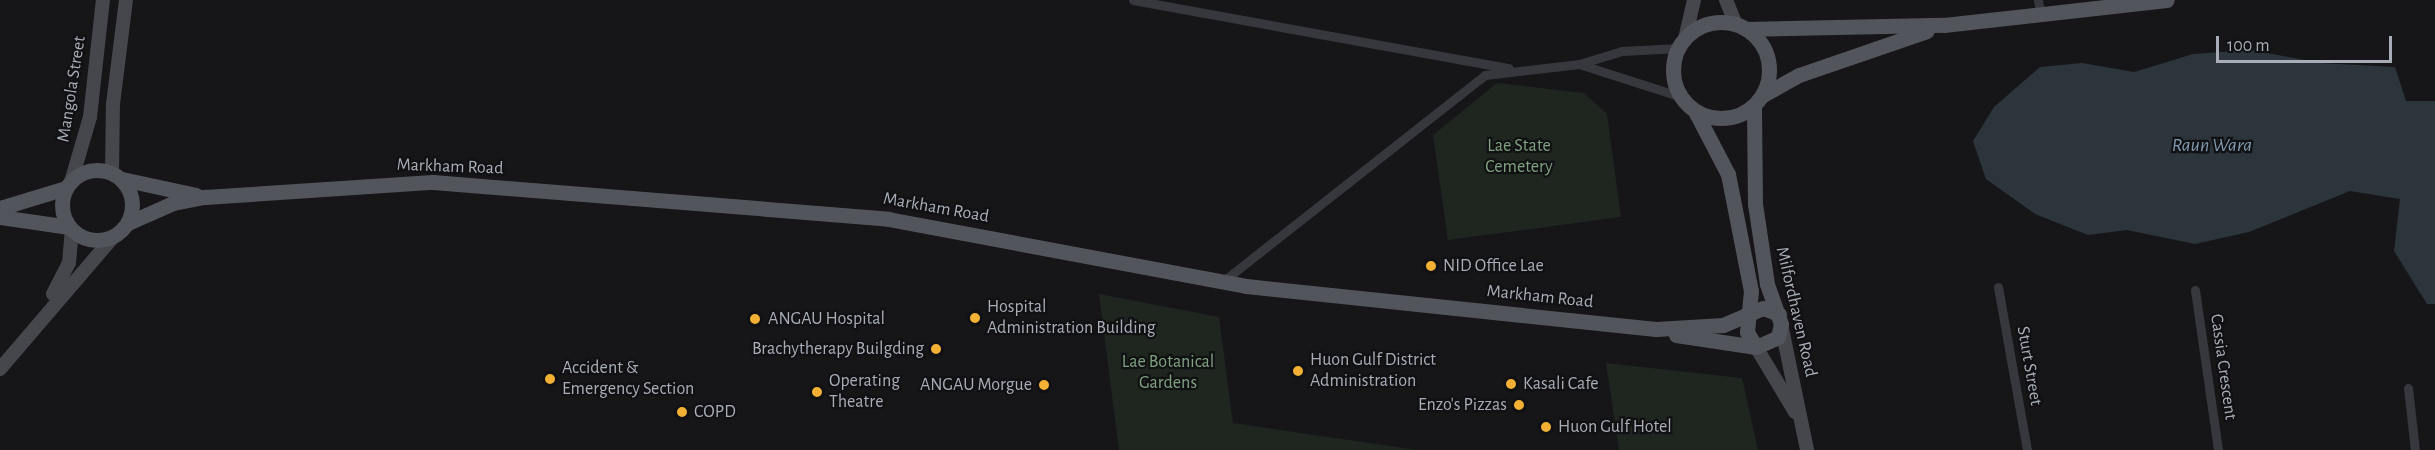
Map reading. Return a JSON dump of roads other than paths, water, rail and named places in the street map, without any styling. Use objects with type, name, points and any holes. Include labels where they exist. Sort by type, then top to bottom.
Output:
[{"type":"main road","name":"Mangola Street","points":[[69,185],[90,117],[104,0]]},
{"type":"main road","points":[[0,369],[26,336],[128,223],[132,205],[117,176],[113,104],[126,0]]},
{"type":"main road","points":[[1694,0],[1673,72],[1682,97],[1695,111],[1725,118],[1758,101],[1799,75],[1944,25],[2039,7],[2167,0]]},
{"type":"main road","points":[[1726,0],[1741,27],[1767,59],[1758,101]]},
{"type":"main road","points":[[1682,43],[1706,25],[1741,27],[1944,25]]},
{"type":"main road","name":"Milfordhaven Road","points":[[1758,101],[1755,204],[1767,284],[1780,319],[1807,450]]},
{"type":"main road","name":"Milfordhaven Road","points":[[1695,111],[1728,174],[1751,291],[1747,332],[1799,419]]},
{"type":"main road","points":[[0,208],[69,185],[95,170],[117,176]]},
{"type":"main road","name":"Markham Road","points":[[117,176],[205,197]]},
{"type":"main road","name":"Markham Road","points":[[128,223],[173,203],[205,197],[433,182],[888,219],[1222,282],[1656,329],[1756,347]]},
{"type":"main road","points":[[26,336],[67,270],[71,229],[62,208],[69,185]]},
{"type":"main road","points":[[0,217],[71,229],[92,240],[114,236]]},
{"type":"main road","name":"Markham Road","points":[[1656,329],[1706,328],[1763,308],[1780,319]]},
{"type":"main road","points":[[1756,347],[1774,341],[1780,319]]},
{"type":"street","points":[[1134,0],[1514,69]]},
{"type":"street","points":[[1222,282],[1383,159],[1460,89],[1485,75],[1514,69],[1579,64],[1622,51],[1682,43]]},
{"type":"street","points":[[1579,64],[1682,97]]},
{"type":"street","name":"Sturt Street","points":[[1998,287],[2027,450]]},
{"type":"street","name":"Cassia Crescent","points":[[2195,290],[2218,450]]},
{"type":"street","points":[[2408,388],[2415,450]]},
{"type":"water","name":"Raun Wara","points":[[2251,50],[2320,63],[2395,67],[2406,101],[2435,101],[2435,304],[2427,304],[2394,251],[2400,199],[2350,191],[2249,232],[2195,244],[2127,230],[2088,235],[2035,214],[1986,179],[1973,141],[1994,107],[2040,67],[2082,63],[2134,72],[2193,54]]},
{"type":"place","name":"NID Office Lae","points":[[1431,266]]},
{"type":"place","name":"Hospital Administration Building","points":[[975,318]]},
{"type":"place","name":"ANGAU Hospital","points":[[755,319]]},
{"type":"place","name":"Brachytherapy Builgding","points":[[936,349]]},
{"type":"place","name":"Huon Gulf District Administration","points":[[1298,371]]},
{"type":"place","name":"Accident & Emergency Section","points":[[550,379]]},
{"type":"place","name":"Kasali Cafe","points":[[1511,384]]},
{"type":"place","name":"ANGAU Morgue","points":[[1044,385]]},
{"type":"place","name":"Operating Theatre","points":[[817,392]]},
{"type":"place","name":"Enzo's Pizzas","points":[[1519,405]]},
{"type":"place","name":"COPD","points":[[682,412]]},
{"type":"place","name":"Huon Gulf Hotel","points":[[1546,427]]},
{"type":"park label","name":"Lae State Cemetery","points":[[1519,157]]},
{"type":"park label","name":"Lae Botanical Gardens","points":[[1168,373]]}]
